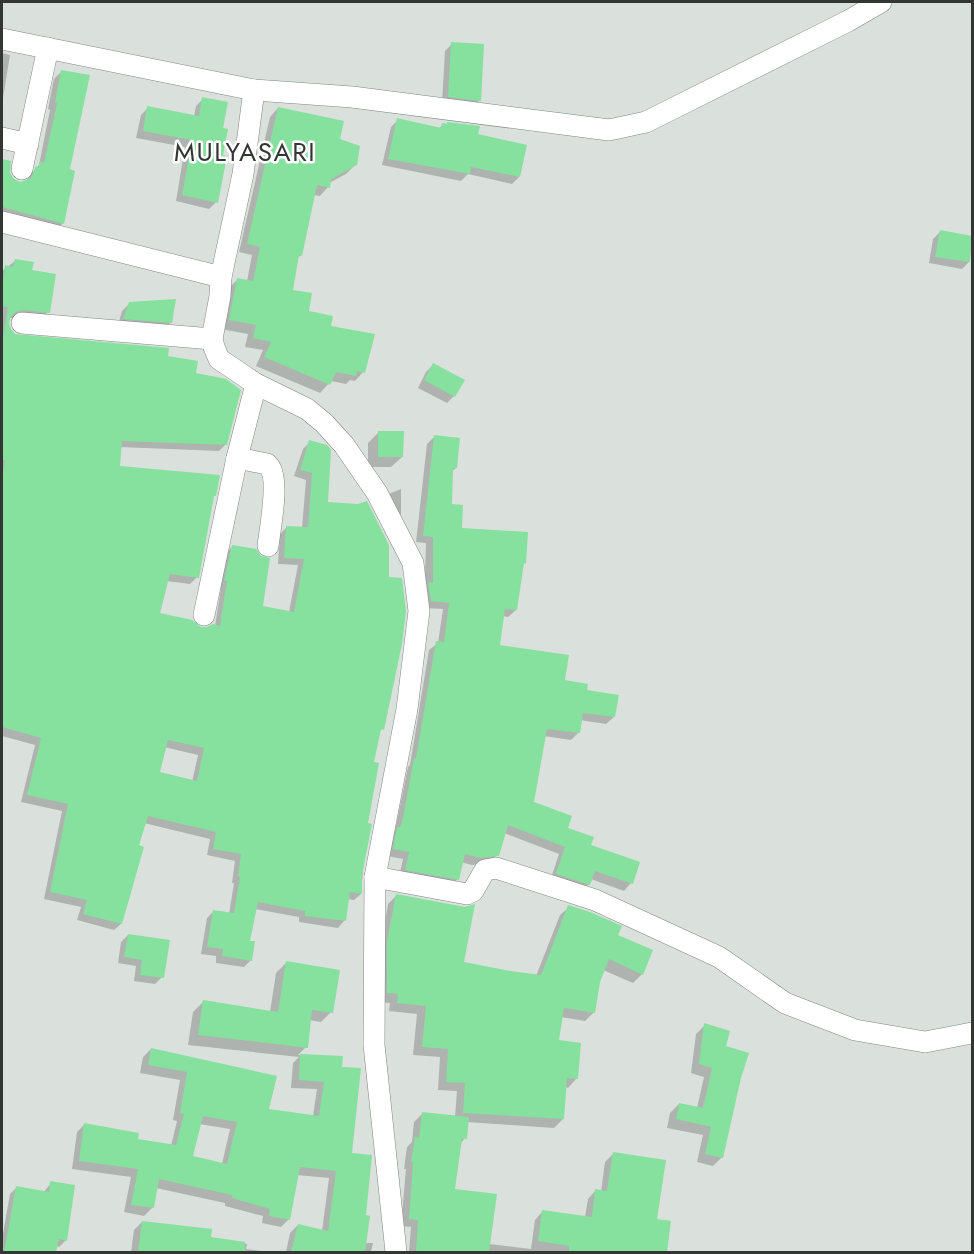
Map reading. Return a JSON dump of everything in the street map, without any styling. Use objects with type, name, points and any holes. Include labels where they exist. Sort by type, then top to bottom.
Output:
[{"type":"street","points":[[2,39],[254,90],[352,97],[609,130],[646,122],[848,21],[881,2]]},
{"type":"street","points":[[22,169],[48,48]]},
{"type":"street","points":[[254,90],[243,174],[221,277],[212,339],[219,358],[256,384],[307,409],[338,438],[377,493],[413,563],[419,611],[407,709],[375,877],[374,1045],[396,1252]]},
{"type":"street","points":[[2,138],[28,144]]},
{"type":"street","points":[[2,222],[221,277]]},
{"type":"street","points":[[22,323],[212,339]]},
{"type":"street","points":[[204,615],[237,458],[256,384]]},
{"type":"street","points":[[237,458],[267,464],[273,473],[274,486],[268,546]]},
{"type":"street","points":[[375,877],[467,894],[473,891],[485,870],[495,868],[595,900],[719,957],[785,1003],[855,1030],[925,1042],[972,1033]]},
{"type":"building","points":[[451,42],[484,44],[481,101],[448,97]]},
{"type":"building","points":[[61,70],[90,75],[70,169],[75,171],[64,224],[2,207],[2,159],[11,161],[10,173],[20,182],[31,178],[36,166],[39,167],[40,161],[44,163],[57,103],[55,102]]},
{"type":"building","points":[[202,97],[228,102],[223,128],[228,129],[223,155],[227,156],[218,203],[182,195],[192,140],[143,131],[147,106],[199,116]]},
{"type":"building","points":[[278,107],[344,121],[340,139],[360,146],[357,165],[331,179],[330,188],[317,185],[302,256],[299,255],[293,290],[312,293],[309,311],[333,316],[331,326],[375,334],[365,373],[357,371],[356,376],[336,372],[330,385],[264,357],[271,342],[253,338],[256,325],[229,320],[237,278],[253,281],[260,247],[247,244]]},
{"type":"building","points":[[397,118],[441,128],[442,123],[447,124],[447,122],[480,126],[478,134],[527,145],[520,177],[471,167],[470,174],[388,159]]},
{"type":"building","points":[[940,230],[972,236],[970,262],[935,257]]},
{"type":"building","points":[[15,259],[34,262],[32,270],[56,274],[50,313],[23,310],[16,312],[11,316],[9,323],[15,334],[169,348],[168,356],[198,361],[196,373],[226,379],[241,390],[227,445],[122,441],[120,466],[220,475],[199,578],[170,574],[160,613],[192,620],[201,627],[213,624],[220,626],[227,581],[224,581],[232,545],[256,549],[261,556],[270,558],[263,606],[294,612],[304,559],[284,558],[286,526],[308,527],[312,473],[300,470],[309,440],[327,445],[331,450],[328,502],[358,504],[367,501],[389,545],[389,577],[402,578],[406,611],[402,644],[384,730],[381,729],[374,762],[379,763],[368,823],[372,824],[362,875],[362,894],[350,892],[346,921],[305,916],[305,911],[258,902],[250,941],[255,941],[252,961],[222,956],[223,949],[207,947],[213,910],[234,913],[240,877],[238,876],[241,854],[213,849],[216,832],[148,816],[139,845],[144,847],[122,924],[83,914],[87,900],[50,892],[68,804],[27,795],[41,738],[2,727],[2,480],[5,460],[2,460],[2,344],[8,307],[2,306],[2,289],[5,265],[13,267]],"holes":[[[168,740],[204,748],[197,781],[160,772]]]},
{"type":"building","points":[[176,299],[172,323],[123,319],[129,302]]},
{"type":"building","points":[[433,363],[465,380],[455,397],[424,380]]},
{"type":"building","points":[[378,431],[404,431],[403,457],[378,457]]},
{"type":"building","points":[[434,435],[460,438],[457,468],[453,468],[452,504],[463,505],[462,528],[528,532],[526,564],[524,563],[517,610],[505,609],[500,645],[569,655],[565,680],[588,684],[587,690],[619,695],[615,717],[583,713],[580,733],[547,729],[534,802],[572,816],[568,828],[594,837],[591,845],[640,862],[633,884],[595,871],[590,885],[556,874],[565,847],[508,825],[499,856],[480,858],[465,854],[459,880],[405,870],[409,852],[393,849],[397,827],[400,827],[403,818],[414,758],[416,758],[436,641],[444,642],[449,603],[431,601],[428,582],[433,583],[433,537],[423,536]]},
{"type":"building","points":[[396,894],[465,907],[475,904],[464,962],[541,975],[568,905],[622,926],[618,935],[653,950],[643,975],[609,959],[600,982],[595,1013],[564,1008],[559,1040],[581,1043],[578,1079],[567,1078],[564,1119],[463,1113],[465,1083],[446,1082],[448,1049],[422,1047],[426,1006],[397,1003],[398,994],[387,993],[387,941]]},
{"type":"building","points":[[128,934],[170,940],[164,978],[140,975],[142,960],[124,957]]},
{"type":"building","points":[[286,961],[340,970],[333,1013],[312,1010],[308,1048],[198,1035],[203,1000],[278,1012]]},
{"type":"building","points":[[704,1023],[730,1031],[726,1046],[749,1053],[723,1158],[705,1154],[711,1127],[676,1119],[679,1103],[703,1108],[712,1068],[699,1064]]},
{"type":"building","points":[[151,1048],[277,1076],[269,1109],[319,1116],[324,1082],[299,1080],[300,1054],[343,1056],[342,1067],[361,1068],[352,1153],[372,1155],[366,1215],[370,1216],[365,1252],[291,1252],[298,1224],[328,1231],[336,1171],[300,1167],[290,1220],[269,1216],[270,1209],[232,1198],[232,1195],[159,1179],[154,1208],[131,1205],[138,1169],[79,1161],[84,1123],[139,1133],[138,1139],[176,1145],[184,1114],[180,1113],[187,1072],[148,1065]],"holes":[[[203,1116],[237,1122],[227,1164],[193,1156]]]},
{"type":"building","points":[[422,1112],[469,1117],[467,1139],[462,1139],[455,1189],[497,1194],[489,1252],[416,1252],[418,1220],[409,1219],[413,1162],[411,1162],[415,1137],[419,1138]]},
{"type":"building","points":[[613,1152],[666,1160],[657,1219],[671,1221],[667,1252],[569,1252],[569,1246],[538,1241],[542,1210],[592,1217],[595,1189],[607,1191]]},
{"type":"building","points":[[50,1181],[75,1185],[67,1241],[59,1239],[56,1252],[4,1252],[16,1186],[49,1192]]},
{"type":"building","points":[[142,1221],[212,1229],[211,1237],[245,1242],[245,1252],[138,1252]]},
{"type":"district","name":"MULYASARI","points":[[245,152]]}]
